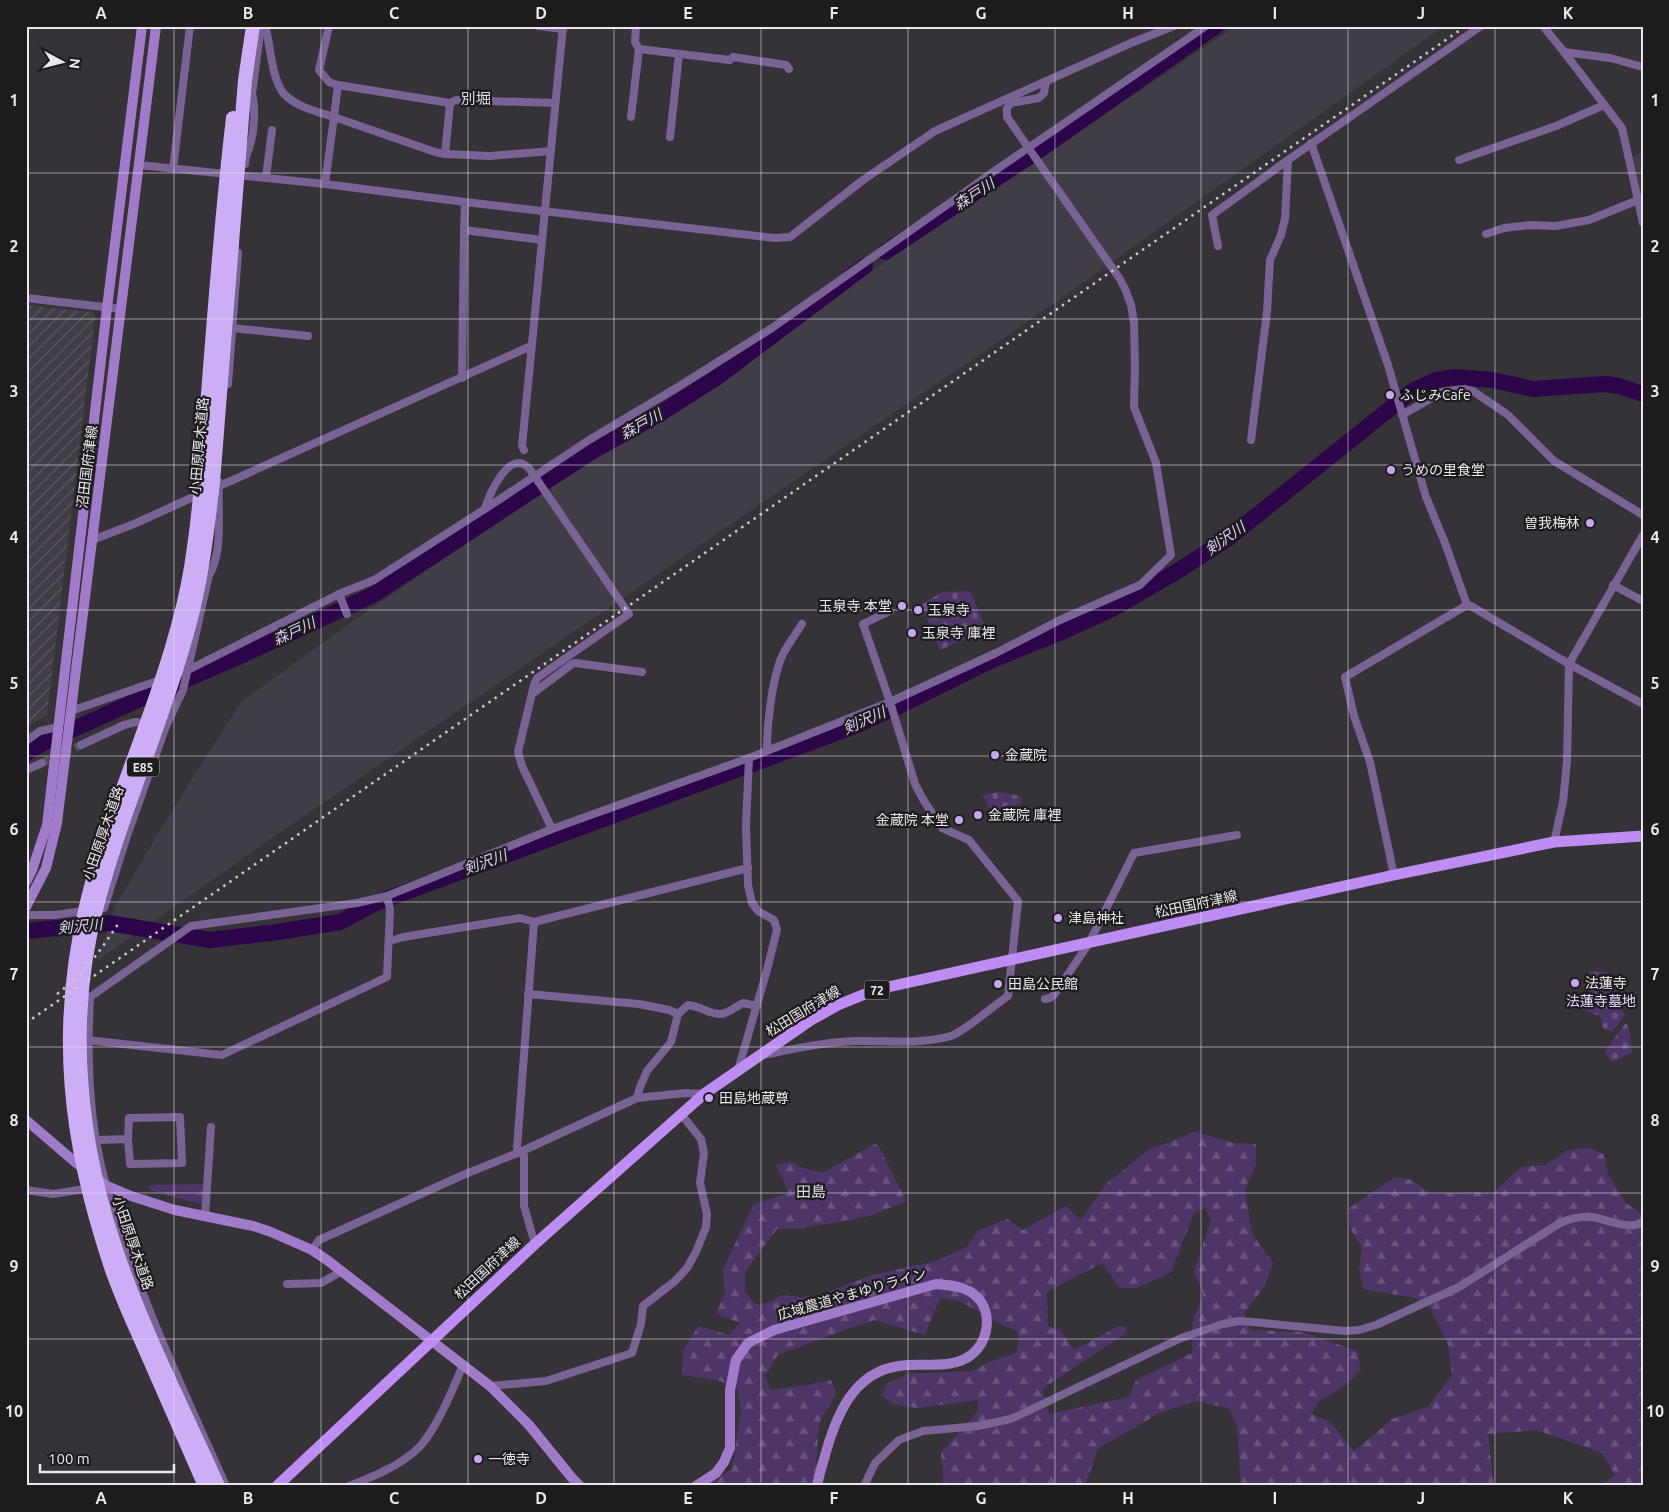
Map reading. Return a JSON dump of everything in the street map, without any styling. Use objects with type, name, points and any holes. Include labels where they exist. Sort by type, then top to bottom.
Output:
[{"type":"highway","name":"小田原厚木道路","points":[[205,1486],[111,1268],[92,1207],[79,1152],[73,1106],[69,1032],[77,948],[88,900],[103,848],[176,634],[188,584],[201,481],[223,203],[244,26]]},
{"type":"highway","name":"小田原厚木道路","points":[[218,1486],[146,1326],[121,1264],[102,1206],[82,1106],[79,1032],[87,949],[97,903],[113,851],[166,703],[199,588],[213,482],[244,99],[253,26]]},
{"type":"main road","name":"沼田国府津線","points":[[26,882],[32,870],[47,824],[142,26]]},
{"type":"main road","name":"沼田国府津線","points":[[26,907],[46,868],[57,823],[156,26]]},
{"type":"main road","name":"松田国府津線","points":[[277,1486],[535,1244],[704,1094],[811,1020],[838,1005],[865,994],[1394,874],[1554,842],[1643,836]]},
{"type":"main road","points":[[26,1120],[105,1185],[154,1204],[271,1232],[312,1250],[342,1271],[490,1386],[528,1425],[580,1486]]},
{"type":"main road","name":"広域農道やまゆりライン","points":[[696,1486],[716,1473],[724,1462],[730,1448],[730,1390],[736,1360],[748,1343],[774,1330],[936,1284],[957,1286],[972,1292],[982,1304],[987,1319],[985,1337],[976,1351],[964,1360],[956,1362],[887,1368],[859,1384],[843,1405],[832,1432],[817,1486]]},
{"type":"street","points":[[173,169],[190,26]]},
{"type":"street","points":[[26,915],[55,915],[104,908],[127,836],[188,670],[209,575],[214,566],[220,521],[218,512],[219,487],[245,157],[250,145],[255,104],[252,94],[261,26]]},
{"type":"street","points":[[265,26],[275,74],[284,94],[307,108],[445,154],[490,156],[551,151]]},
{"type":"street","points":[[329,26],[319,70],[329,82],[450,103],[456,100],[555,103]]},
{"type":"street","points":[[524,450],[522,446],[531,346],[563,28],[538,26]]},
{"type":"street","points":[[631,118],[639,49],[635,42],[636,26]]},
{"type":"street","points":[[139,165],[244,174],[765,237],[790,237],[863,180],[935,130],[1131,43],[1174,26]]},
{"type":"street","points":[[70,713],[188,670],[339,594],[374,580],[589,440],[772,328],[993,172],[1206,26]]},
{"type":"street","points":[[1218,246],[1212,215],[1311,143],[1481,26]]},
{"type":"street","points":[[1543,26],[1622,128],[1643,223]]},
{"type":"street","points":[[639,49],[730,60],[733,57],[786,65],[789,69]]},
{"type":"street","points":[[1564,52],[1610,58],[1643,67]]},
{"type":"street","points":[[670,137],[679,54]]},
{"type":"street","points":[[226,1486],[153,1322],[105,1185],[90,1098],[88,1040],[90,997],[190,926],[387,897],[552,829],[749,758],[890,702],[996,653],[1060,620],[1140,585],[1171,555],[1156,463],[1134,407],[1134,323],[1131,305],[1120,279],[1007,117],[1007,108],[1011,103],[1039,98],[1044,93],[1046,81]]},
{"type":"street","points":[[325,184],[338,85]]},
{"type":"street","points":[[445,154],[450,103]]},
{"type":"street","points":[[1459,160],[1556,126],[1604,105]]},
{"type":"street","points":[[266,177],[272,130]]},
{"type":"street","points":[[1311,143],[1388,365],[1426,497],[1445,543],[1467,606]]},
{"type":"street","points":[[1251,440],[1267,312],[1270,260],[1281,235],[1285,219],[1288,160]]},
{"type":"street","points":[[1486,234],[1504,228],[1556,226],[1589,220],[1638,200]]},
{"type":"street","points":[[462,378],[465,202]]},
{"type":"street","points":[[464,230],[542,240]]},
{"type":"street","points":[[26,298],[121,309]]},
{"type":"street","points":[[232,328],[308,336]]},
{"type":"street","points":[[92,540],[127,528],[181,504],[191,497],[219,487],[531,346]]},
{"type":"street","points":[[1402,412],[1442,392],[1464,389],[1473,391],[1508,415],[1554,461],[1643,515]]},
{"type":"street","points":[[485,509],[490,492],[506,470],[513,464],[524,464],[529,468],[629,614],[537,678],[531,694],[518,752],[522,766],[552,829]]},
{"type":"street","points":[[1554,842],[1563,802],[1567,762],[1569,664],[1643,534]]},
{"type":"street","points":[[1613,586],[1643,602]]},
{"type":"street","points":[[339,594],[347,614]]},
{"type":"street","points":[[1394,874],[1370,762],[1354,716],[1345,677],[1467,606],[1471,606],[1569,664],[1643,704]]},
{"type":"street","points":[[759,1055],[828,1043],[856,1041],[914,1042],[950,1036],[960,1031],[1008,996],[1018,901],[969,840],[942,828],[915,784],[890,702],[862,624],[890,612]]},
{"type":"street","points":[[768,750],[767,738],[774,684],[783,655],[802,624]]},
{"type":"street","points":[[531,694],[576,663],[642,672]]},
{"type":"street","points":[[81,745],[124,725],[136,722],[166,726]]},
{"type":"street","points":[[26,741],[40,731],[58,724]]},
{"type":"street","points":[[737,1072],[777,930],[774,920],[758,911],[752,903],[748,885],[746,826],[749,758]]},
{"type":"street","points":[[26,770],[42,763]]},
{"type":"street","points":[[1045,999],[1050,998],[1054,994],[1089,943],[1134,853],[1237,835]]},
{"type":"street","points":[[390,941],[403,937],[520,918],[534,922],[748,868]]},
{"type":"street","points":[[88,1040],[222,1055],[387,977],[390,909],[387,897]]},
{"type":"street","points":[[534,922],[517,1148],[524,1156],[524,1206],[535,1244]]},
{"type":"street","points":[[528,994],[639,1004],[669,1010],[678,1014]]},
{"type":"street","points":[[637,1098],[647,1071],[671,1042],[678,1014],[688,1005],[698,1006],[722,1014],[743,1003],[757,1006]]},
{"type":"street","points":[[312,1250],[319,1240],[463,1175],[520,1152],[637,1098],[685,1093],[704,1094]]},
{"type":"street","points":[[490,1386],[546,1380],[632,1353],[641,1324],[643,1306],[675,1281],[687,1268],[706,1227],[707,1214],[700,1183],[704,1153],[701,1139],[681,1114]]},
{"type":"street","points":[[180,1117],[182,1162],[130,1164],[128,1139],[129,1118],[180,1117]]},
{"type":"street","points":[[205,1216],[211,1127]]},
{"type":"street","points":[[96,1140],[128,1139]]},
{"type":"street","points":[[26,1190],[53,1194],[105,1185]]},
{"type":"street","points":[[864,1486],[875,1463],[899,1440],[923,1431],[978,1426],[1011,1419],[1182,1338],[1223,1324],[1239,1321],[1345,1331],[1359,1330],[1376,1325],[1459,1287],[1568,1219],[1592,1217],[1631,1225],[1638,1225],[1643,1222]]},
{"type":"street","points":[[287,1284],[321,1283],[342,1271]]},
{"type":"street","points":[[349,1486],[394,1467],[416,1451],[448,1401],[463,1365]]},
{"type":"shaded area","points":[[1236,26],[1444,26],[1050,306],[275,836],[97,961],[116,905],[163,825],[241,702],[367,611]]},
{"type":"shaded area","points":[[1643,150],[1643,204],[1633,158]]},
{"type":"shaded area","points":[[26,305],[92,312],[95,317],[47,715],[26,727]]},
{"type":"green space","points":[[970,591],[984,624],[980,633],[940,650],[921,605],[942,592]]},
{"type":"green space","points":[[998,792],[1021,796],[1022,803],[992,815],[983,795]]},
{"type":"green space","name":"法蓮寺墓地","points":[[1590,971],[1607,972],[1613,993],[1625,1015],[1612,1032],[1603,1028],[1600,1016],[1575,1007],[1577,997],[1589,993]]},
{"type":"green space","name":"法蓮寺墓地","points":[[1625,1024],[1627,1024],[1631,1038],[1632,1053],[1611,1062],[1605,1051]]},
{"type":"green space","points":[[1195,1132],[1233,1143],[1256,1144],[1256,1164],[1245,1190],[1252,1234],[1273,1263],[1265,1286],[1244,1313],[1250,1330],[1302,1332],[1357,1351],[1361,1370],[1344,1386],[1318,1402],[1312,1414],[1331,1423],[1354,1451],[1392,1419],[1428,1407],[1452,1375],[1448,1345],[1430,1308],[1415,1298],[1363,1289],[1359,1268],[1362,1248],[1350,1228],[1348,1209],[1395,1177],[1412,1180],[1431,1194],[1475,1192],[1492,1194],[1521,1167],[1545,1165],[1568,1150],[1591,1148],[1604,1155],[1608,1175],[1626,1203],[1643,1215],[1643,1486],[1601,1486],[1615,1475],[1602,1453],[1537,1430],[1488,1434],[1494,1486],[1241,1486],[1237,1425],[1228,1408],[1195,1401],[1160,1413],[1098,1448],[1085,1486],[944,1486],[941,1453],[978,1411],[978,1400],[917,1408],[893,1404],[882,1396],[887,1384],[908,1374],[973,1371],[989,1362],[1016,1353],[1019,1341],[1017,1331],[1000,1324],[960,1301],[940,1298],[925,1335],[875,1320],[778,1355],[765,1376],[770,1390],[831,1380],[836,1394],[819,1423],[815,1486],[705,1486],[732,1469],[741,1410],[737,1388],[717,1380],[682,1375],[683,1351],[698,1326],[729,1335],[740,1323],[716,1314],[725,1293],[723,1269],[754,1204],[789,1193],[776,1165],[791,1162],[800,1167],[822,1173],[877,1143],[906,1201],[870,1216],[804,1228],[777,1229],[745,1272],[745,1292],[755,1304],[769,1303],[781,1295],[817,1296],[873,1275],[936,1261],[967,1247],[977,1231],[1007,1219],[1023,1230],[1066,1206],[1081,1220],[1107,1183],[1148,1150]],"holes":[[[1205,1208],[1211,1220],[1194,1271],[1203,1294],[1193,1320],[1192,1353],[1136,1380],[1129,1397],[1049,1414],[1042,1389],[1126,1333],[1127,1327],[1119,1326],[1074,1350],[1060,1330],[1048,1326],[1047,1292],[1102,1263],[1120,1288],[1137,1288],[1171,1272],[1194,1213]]]},
{"type":"green space","points":[[204,1184],[203,1204],[161,1194],[149,1189],[149,1185]]},
{"type":"waterway","name":"森戸川","points":[[885,252],[1041,149],[1216,26]]},
{"type":"waterway","name":"森戸川","points":[[26,753],[43,743],[373,595],[591,452],[661,413],[716,378],[865,266]]},
{"type":"waterway","name":"剣沢川","points":[[26,931],[109,923],[210,940],[340,922],[376,903],[855,726],[992,660],[1112,609],[1226,540],[1412,391],[1436,380],[1454,377],[1493,380],[1533,389],[1605,384],[1619,386],[1643,394]]},
{"type":"tunnel","points":[[42,763],[81,745]]},
{"type":"railway","points":[[26,1023],[1466,26]]},
{"type":"railway","points":[[57,994],[76,978],[92,960],[120,921]]},
{"type":"place","name":"ふじみCafe","points":[[1390,395]]},
{"type":"place","name":"うめの里食堂","points":[[1391,470]]},
{"type":"place","name":"曽我梅林","points":[[1590,523]]},
{"type":"place","name":"玉泉寺 本堂","points":[[902,606]]},
{"type":"place","name":"玉泉寺","points":[[918,610]]},
{"type":"place","name":"玉泉寺 庫裡","points":[[912,633]]},
{"type":"place","name":"金蔵院","points":[[995,755]]},
{"type":"place","name":"金蔵院 庫裡","points":[[978,815]]},
{"type":"place","name":"金蔵院 本堂","points":[[959,820]]},
{"type":"place","name":"津島神社","points":[[1058,918]]},
{"type":"place","name":"法蓮寺","points":[[1575,983]]},
{"type":"place","name":"田島公民館","points":[[998,984]]},
{"type":"place","name":"田島地蔵尊","points":[[709,1098]]},
{"type":"place","name":"一徳寺","points":[[478,1459]]},
{"type":"district","name":"別堀","points":[[476,98]]},
{"type":"district","name":"田島","points":[[811,1191]]}]
